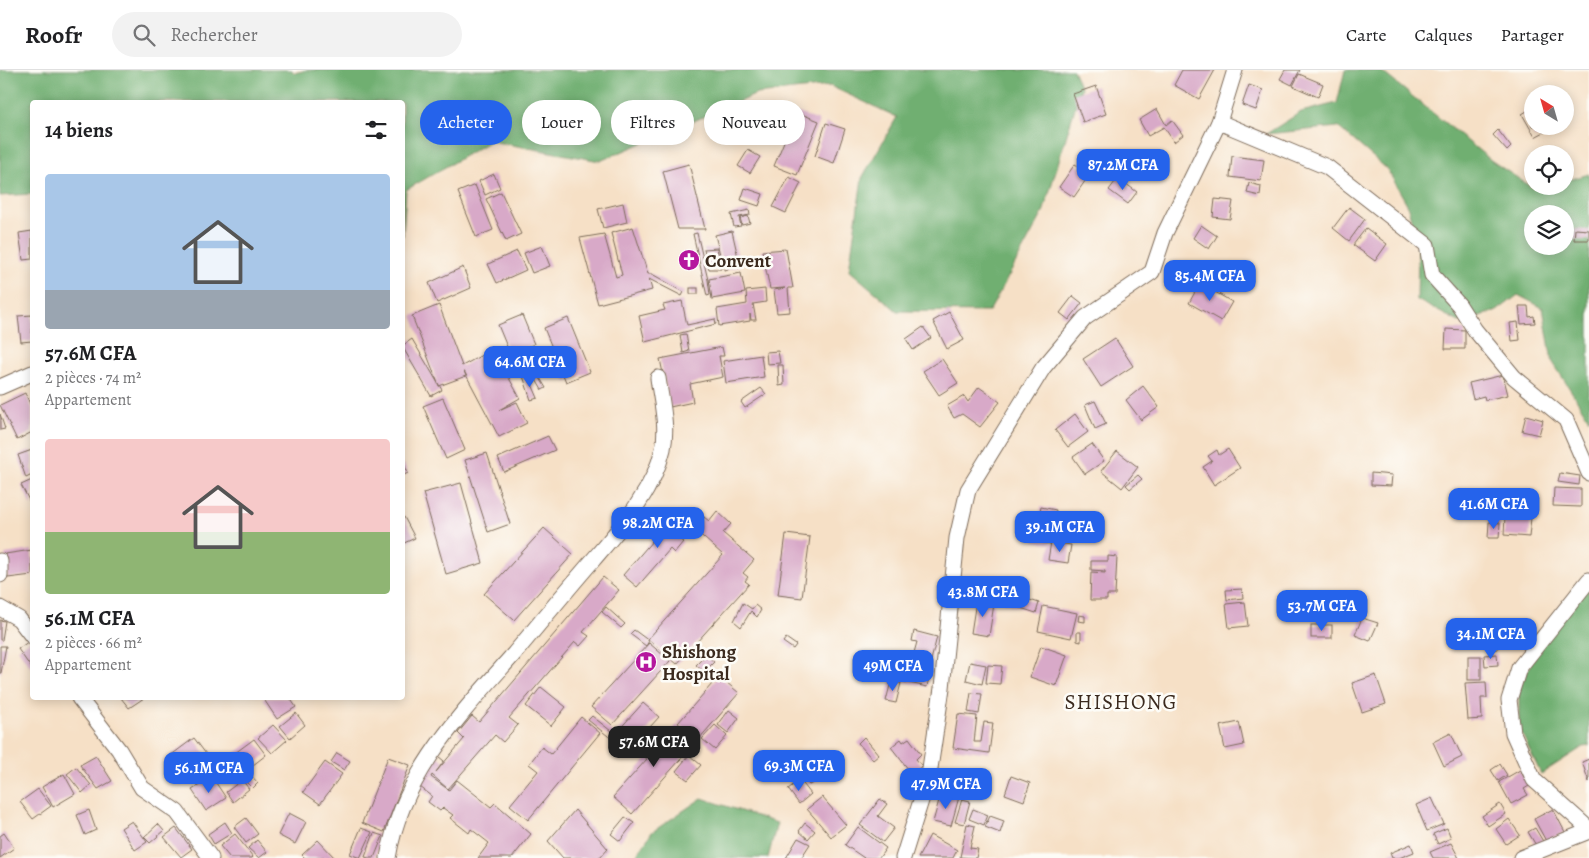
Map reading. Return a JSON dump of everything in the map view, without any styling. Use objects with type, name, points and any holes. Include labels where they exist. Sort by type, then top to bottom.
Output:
[{"type":"street","points":[[903,858],[929,775],[942,688],[957,538],[968,490],[1043,368],[1085,318],[1152,272],[1165,233],[1219,122],[1234,70]]},
{"type":"street","points":[[1219,122],[1327,167],[1427,245],[1432,276],[1460,305],[1475,330],[1514,377],[1566,420],[1589,473]]},
{"type":"street","points":[[0,387],[30,374]]},
{"type":"street","points":[[388,858],[399,819],[416,778],[451,725],[616,532],[656,473],[664,446],[664,424],[658,378]]},
{"type":"street","points":[[0,561],[0,575]]},
{"type":"street","points":[[1521,858],[1589,830],[1534,780],[1513,733],[1509,700],[1519,668],[1589,580]]},
{"type":"street","points":[[0,608],[19,619],[30,633]]},
{"type":"street","points":[[81,700],[119,750],[142,788],[177,812],[211,858]]},
{"type":"green space","points":[[0,70],[292,70],[294,73],[307,70],[1073,70],[1081,88],[1043,213],[989,312],[897,311],[849,270],[862,178],[897,117],[830,86],[757,94],[743,100],[704,100],[704,117],[694,121],[694,100],[611,100],[611,145],[637,145],[600,161],[512,145],[512,100],[420,100],[420,145],[483,145],[406,190],[405,205],[405,100],[30,100],[30,194],[0,196]]},
{"type":"green space","points":[[1345,70],[1380,70],[1492,161],[1524,182],[1524,195],[1574,195],[1574,178],[1589,174],[1589,419],[1552,361],[1543,308],[1518,295],[1497,311],[1459,322],[1417,300],[1418,246],[1407,204],[1387,169],[1338,127],[1266,134],[1301,112],[1337,103]]},
{"type":"green space","points":[[1589,588],[1589,746],[1583,747],[1541,774],[1519,728],[1519,689],[1539,646]]},
{"type":"green space","points":[[702,798],[777,823],[768,858],[635,858],[652,832]]},
{"type":"building","points":[[1182,70],[1215,70],[1199,99],[1174,85]]},
{"type":"building","points":[[1285,70],[1300,70],[1292,85],[1280,79]]},
{"type":"building","points":[[1299,74],[1323,84],[1318,97],[1293,86]]},
{"type":"building","points":[[1249,85],[1263,90],[1256,110],[1242,105]]},
{"type":"building","points":[[1096,86],[1106,114],[1083,122],[1073,94]]},
{"type":"building","points":[[1157,109],[1166,125],[1172,120],[1183,135],[1174,142],[1164,127],[1148,136],[1139,120]]},
{"type":"building","points":[[805,116],[819,121],[797,175],[774,166],[783,145],[805,145]]},
{"type":"building","points":[[826,123],[845,129],[834,163],[815,156]]},
{"type":"building","points":[[1498,130],[1511,147],[1507,151],[1493,135]]},
{"type":"building","points":[[748,150],[760,157],[750,173],[738,166]]},
{"type":"building","points":[[1232,156],[1264,160],[1261,181],[1230,177]]},
{"type":"building","points":[[689,164],[705,229],[678,229],[663,171]]},
{"type":"building","points":[[1075,164],[1090,174],[1074,197],[1059,187]]},
{"type":"building","points":[[494,174],[500,188],[485,195],[479,181]]},
{"type":"building","points":[[789,177],[801,183],[786,213],[773,207]]},
{"type":"building","points":[[1118,178],[1137,192],[1128,204],[1109,190]]},
{"type":"building","points":[[1249,183],[1261,186],[1260,196],[1247,193]]},
{"type":"building","points":[[475,185],[493,230],[476,237],[458,192]]},
{"type":"building","points":[[745,188],[763,194],[759,206],[741,200]]},
{"type":"building","points":[[501,192],[521,234],[506,241],[486,199]]},
{"type":"building","points":[[1215,199],[1233,201],[1230,219],[1213,217]]},
{"type":"building","points":[[623,203],[627,222],[603,228],[598,209]]},
{"type":"building","points":[[1349,207],[1365,219],[1349,241],[1333,228]]},
{"type":"building","points":[[749,210],[750,215],[739,217],[741,226],[734,227],[731,214]]},
{"type":"building","points":[[748,216],[750,223],[742,225],[740,218]]},
{"type":"building","points":[[1201,225],[1217,236],[1209,249],[1193,238]]},
{"type":"building","points":[[633,227],[648,274],[652,274],[684,292],[682,296],[649,279],[652,290],[598,304],[580,238],[604,234],[616,277],[622,275],[611,233]]},
{"type":"building","points":[[1366,228],[1387,244],[1375,261],[1353,245]]},
{"type":"building","points":[[1575,229],[1589,230],[1589,240],[1574,240]]},
{"type":"building","points":[[30,231],[30,259],[23,260],[19,233]]},
{"type":"building","points":[[732,231],[740,266],[724,270],[715,235]]},
{"type":"building","points":[[697,233],[708,280],[710,295],[707,296],[693,234]]},
{"type":"building","points":[[542,246],[550,266],[532,273],[524,253]]},
{"type":"building","points":[[717,248],[721,269],[709,269],[704,249]]},
{"type":"building","points":[[786,249],[793,288],[788,288],[790,312],[777,313],[774,290],[785,288],[770,289],[762,251]]},
{"type":"building","points":[[517,251],[526,270],[497,283],[488,264]]},
{"type":"building","points":[[463,267],[471,288],[437,303],[429,283]]},
{"type":"building","points":[[741,273],[745,293],[712,299],[709,279]]},
{"type":"building","points":[[1200,283],[1232,302],[1221,321],[1189,303]]},
{"type":"building","points":[[690,288],[698,288],[698,294],[690,294]]},
{"type":"building","points":[[765,289],[766,302],[753,304],[756,320],[751,320],[750,314],[750,321],[719,326],[717,309],[747,304],[746,291]]},
{"type":"building","points":[[1073,296],[1082,303],[1069,320],[1060,313]]},
{"type":"building","points":[[682,301],[687,325],[715,319],[716,324],[645,342],[639,316],[665,310],[663,305]]},
{"type":"building","points":[[439,305],[462,366],[493,349],[520,398],[499,410],[517,402],[527,423],[499,437],[464,371],[466,376],[439,386],[412,316]]},
{"type":"building","points":[[1519,306],[1528,306],[1529,317],[1534,316],[1535,323],[1521,324]]},
{"type":"building","points":[[949,312],[964,340],[947,349],[933,321]]},
{"type":"building","points":[[30,315],[30,341],[21,342],[18,316]]},
{"type":"building","points":[[522,315],[534,344],[510,354],[498,325]]},
{"type":"building","points":[[568,318],[590,372],[566,382],[544,328]]},
{"type":"building","points":[[1518,322],[1520,340],[1512,341],[1510,323]]},
{"type":"building","points":[[923,327],[931,338],[913,350],[906,339]]},
{"type":"building","points":[[1446,329],[1465,330],[1465,349],[1445,349]]},
{"type":"building","points":[[686,334],[689,351],[683,353],[680,335]]},
{"type":"building","points":[[1115,338],[1133,366],[1101,387],[1083,359]]},
{"type":"building","points":[[412,339],[442,390],[431,396],[405,351],[405,344]]},
{"type":"building","points":[[722,347],[724,356],[719,356],[723,377],[690,384],[693,402],[670,407],[660,359]]},
{"type":"building","points":[[778,351],[780,363],[767,364],[766,352]]},
{"type":"building","points":[[761,355],[764,377],[726,383],[723,361]]},
{"type":"building","points":[[942,359],[958,383],[939,395],[923,371]]},
{"type":"building","points":[[778,365],[783,365],[784,385],[779,386]]},
{"type":"building","points":[[534,368],[546,388],[542,390],[531,371]]},
{"type":"building","points":[[528,375],[538,398],[531,400],[523,376]]},
{"type":"building","points":[[1503,375],[1508,395],[1485,400],[1484,396],[1473,399],[1469,383]]},
{"type":"building","points":[[1143,386],[1159,407],[1141,420],[1126,400]]},
{"type":"building","points":[[979,387],[1000,402],[980,427],[962,414],[954,418],[947,406],[964,396],[968,402]]},
{"type":"building","points":[[761,388],[766,394],[745,408],[741,402]]},
{"type":"building","points":[[25,393],[30,404],[30,433],[17,440],[0,405]]},
{"type":"building","points":[[443,398],[465,450],[446,459],[423,406]]},
{"type":"building","points":[[1095,401],[1106,424],[1095,429],[1085,405]]},
{"type":"building","points":[[0,414],[5,429],[0,430]]},
{"type":"building","points":[[1075,414],[1088,432],[1068,447],[1055,430]]},
{"type":"building","points":[[1526,415],[1543,420],[1539,435],[1522,431]]},
{"type":"building","points":[[548,436],[555,450],[504,472],[498,458]]},
{"type":"building","points":[[1092,444],[1104,461],[1085,474],[1073,457]]},
{"type":"building","points":[[1228,449],[1240,468],[1214,485],[1203,467],[1212,461],[1208,456],[1217,450],[1219,455]]},
{"type":"building","points":[[30,451],[30,476],[26,478],[18,455]]},
{"type":"building","points":[[1117,451],[1138,467],[1122,488],[1101,471]]},
{"type":"building","points":[[487,453],[510,524],[488,532],[465,460]]},
{"type":"building","points":[[1371,473],[1392,475],[1391,486],[1371,485]]},
{"type":"building","points":[[1560,473],[1580,476],[1579,485],[1558,482]]},
{"type":"building","points":[[1138,475],[1142,479],[1130,489],[1126,485]]},
{"type":"building","points":[[30,481],[30,502],[21,485]]},
{"type":"building","points":[[461,483],[483,563],[446,574],[423,493]]},
{"type":"building","points":[[1554,488],[1581,489],[1581,507],[1553,506]]},
{"type":"building","points":[[1041,507],[1056,510],[1050,544],[1034,541]]},
{"type":"building","points":[[717,511],[731,524],[723,533],[754,560],[743,573],[748,577],[745,581],[749,584],[677,664],[648,639],[723,555],[694,529],[704,517],[709,521]]},
{"type":"building","points":[[677,512],[694,527],[691,530],[688,528],[679,539],[683,542],[674,553],[670,549],[637,587],[623,575]]},
{"type":"building","points":[[1063,513],[1079,515],[1076,539],[1060,538]]},
{"type":"building","points":[[1505,516],[1531,518],[1529,537],[1504,535]]},
{"type":"building","points":[[405,519],[415,538],[405,543]]},
{"type":"building","points":[[1489,522],[1500,523],[1499,538],[1488,538]]},
{"type":"building","points":[[544,528],[573,554],[514,620],[484,594]]},
{"type":"building","points":[[786,534],[810,537],[802,598],[778,595]]},
{"type":"building","points":[[1051,542],[1071,545],[1068,563],[1048,560]]},
{"type":"building","points":[[30,550],[30,575],[8,578],[5,554]]},
{"type":"building","points":[[1108,556],[1117,557],[1115,595],[1107,595],[1107,600],[1090,600],[1091,572],[1105,573],[1105,571],[1091,570],[1091,561],[1108,561]]},
{"type":"building","points":[[603,577],[619,590],[583,632],[589,636],[580,646],[575,642],[509,718],[518,725],[503,742],[495,735],[448,789],[432,775],[431,777],[449,790],[457,780],[491,807],[495,803],[531,834],[512,858],[478,858],[489,843],[471,829],[469,833],[450,818],[453,815],[443,808],[440,811],[428,802],[432,796],[416,784],[438,756],[444,761],[436,772],[464,739],[458,733],[472,716],[479,722]]},
{"type":"building","points":[[980,584],[1000,589],[997,601],[977,596]]},
{"type":"building","points":[[1242,589],[1243,598],[1227,600],[1226,590]]},
{"type":"building","points":[[1005,592],[1039,603],[1036,613],[1002,602]]},
{"type":"building","points":[[976,601],[994,604],[989,636],[971,633]]},
{"type":"building","points":[[1245,602],[1248,626],[1229,628],[1226,604]]},
{"type":"building","points":[[743,603],[752,609],[755,605],[761,610],[757,617],[751,611],[741,627],[734,621]]},
{"type":"building","points":[[1043,606],[1077,613],[1071,638],[1038,631]]},
{"type":"building","points":[[606,607],[625,624],[621,628],[602,612]]},
{"type":"building","points":[[1079,615],[1085,616],[1085,622],[1078,621]]},
{"type":"building","points":[[1362,618],[1378,623],[1370,641],[1355,635]]},
{"type":"building","points":[[0,620],[5,621],[2,640],[0,640]]},
{"type":"building","points":[[1311,625],[1332,625],[1332,638],[1311,638]]},
{"type":"building","points":[[634,630],[649,641],[646,646],[630,634]]},
{"type":"building","points":[[914,631],[937,637],[928,672],[910,667],[917,642],[912,641]]},
{"type":"building","points":[[1077,632],[1081,632],[1081,642],[1077,641]]},
{"type":"building","points":[[786,638],[796,645],[793,649],[783,642]]},
{"type":"building","points":[[30,640],[30,666],[18,649]]},
{"type":"building","points":[[1497,640],[1498,649],[1490,650],[1489,641]]},
{"type":"building","points":[[649,643],[670,661],[612,725],[591,707]]},
{"type":"building","points":[[0,646],[6,646],[1,673],[0,673]]},
{"type":"building","points":[[1041,646],[1067,655],[1056,686],[1030,677]]},
{"type":"building","points":[[1497,654],[1498,665],[1485,666],[1484,655]]},
{"type":"building","points":[[706,655],[714,662],[704,672],[696,665]]},
{"type":"building","points":[[1468,656],[1481,656],[1481,680],[1468,680]]},
{"type":"building","points":[[970,662],[986,665],[982,684],[966,680]]},
{"type":"building","points":[[988,665],[1002,666],[1000,684],[986,683]]},
{"type":"building","points":[[903,672],[929,677],[927,687],[900,681]]},
{"type":"building","points":[[1376,675],[1386,704],[1362,712],[1352,683]]},
{"type":"building","points":[[719,676],[739,693],[698,740],[678,723]]},
{"type":"building","points":[[891,681],[901,683],[896,703],[886,701]]},
{"type":"building","points":[[1486,682],[1487,698],[1481,698],[1482,719],[1468,720],[1465,683]]},
{"type":"building","points":[[541,687],[566,707],[551,726],[526,706]]},
{"type":"building","points":[[971,693],[982,694],[979,714],[968,712]]},
{"type":"building","points":[[123,700],[141,700],[129,708]]},
{"type":"building","points":[[264,700],[291,700],[296,707],[277,719]]},
{"type":"building","points":[[643,703],[659,717],[632,747],[627,743],[623,748],[588,720],[592,716],[625,742],[616,733]]},
{"type":"building","points":[[729,710],[739,718],[728,733],[718,725]]},
{"type":"building","points":[[296,713],[305,725],[290,738],[280,726]]},
{"type":"building","points":[[958,714],[977,716],[974,742],[981,742],[984,722],[993,723],[989,753],[953,748]]},
{"type":"building","points":[[581,717],[600,733],[528,820],[510,805],[538,771],[529,764],[542,747],[551,754]]},
{"type":"building","points":[[1239,722],[1244,745],[1225,749],[1220,726]]},
{"type":"building","points":[[273,725],[287,740],[272,753],[258,738]]},
{"type":"building","points":[[677,725],[696,742],[632,814],[613,797],[647,759],[641,754],[658,734],[664,740]]},
{"type":"building","points":[[715,725],[727,736],[715,750],[702,739]]},
{"type":"building","points":[[1451,733],[1462,757],[1444,766],[1433,742]]},
{"type":"building","points":[[864,737],[879,755],[873,760],[858,743]]},
{"type":"building","points":[[194,738],[212,762],[187,780],[170,756]]},
{"type":"building","points":[[909,738],[921,754],[916,759],[922,766],[912,774],[891,747],[901,739],[903,742]]},
{"type":"building","points":[[254,739],[266,755],[248,769],[235,753]]},
{"type":"building","points":[[337,753],[350,761],[344,770],[331,762]]},
{"type":"building","points":[[689,755],[701,765],[688,780],[676,771]]},
{"type":"building","points":[[96,756],[112,781],[98,789],[80,765]]},
{"type":"building","points":[[388,757],[410,765],[384,832],[362,823]]},
{"type":"building","points":[[822,759],[830,774],[809,785],[801,771]]},
{"type":"building","points":[[1589,759],[1589,782],[1582,762]]},
{"type":"building","points":[[325,762],[342,774],[320,804],[303,792]]},
{"type":"building","points":[[1500,764],[1507,775],[1498,781],[1491,770]]},
{"type":"building","points":[[238,765],[244,774],[238,778],[232,769]]},
{"type":"building","points":[[76,767],[91,785],[82,793],[67,774]]},
{"type":"building","points":[[1520,770],[1529,786],[1524,789],[1528,795],[1511,804],[1499,782]]},
{"type":"building","points":[[248,772],[258,783],[253,788],[242,777]]},
{"type":"building","points":[[64,774],[75,794],[53,807],[42,787]]},
{"type":"building","points":[[1011,776],[1030,783],[1024,801],[1005,794]]},
{"type":"building","points":[[212,777],[226,798],[206,811],[192,790]]},
{"type":"building","points":[[242,780],[249,789],[233,802],[226,792]]},
{"type":"building","points":[[800,780],[811,794],[799,804],[788,789]]},
{"type":"building","points":[[38,789],[51,806],[33,819],[20,802]]},
{"type":"building","points":[[941,793],[959,797],[951,826],[933,822]]},
{"type":"building","points":[[822,797],[846,825],[831,837],[807,809]]},
{"type":"building","points":[[1432,798],[1444,824],[1427,831],[1416,805]]},
{"type":"building","points":[[880,799],[887,804],[878,816],[894,828],[883,842],[860,825]]},
{"type":"building","points":[[962,799],[970,801],[964,824],[955,822]]},
{"type":"building","points":[[1500,804],[1506,814],[1488,826],[1482,816]]},
{"type":"building","points":[[973,809],[988,815],[984,825],[969,819]]},
{"type":"building","points":[[1553,809],[1565,832],[1546,841],[1534,819]]},
{"type":"building","points":[[89,810],[96,830],[85,835],[77,815]]},
{"type":"building","points":[[575,810],[608,849],[600,858],[563,858],[548,841]]},
{"type":"building","points":[[289,813],[306,822],[295,844],[278,835]]},
{"type":"building","points":[[990,816],[1004,821],[1000,833],[985,827]]},
{"type":"building","points":[[625,817],[634,823],[620,841],[611,834]]},
{"type":"building","points":[[246,818],[258,834],[246,843],[234,827]]},
{"type":"building","points":[[1509,819],[1520,835],[1506,844],[1496,829]]},
{"type":"building","points":[[132,821],[147,842],[135,850],[121,828]]},
{"type":"building","points":[[225,822],[232,833],[214,844],[208,834]]},
{"type":"building","points":[[805,823],[815,831],[808,839],[799,831]]},
{"type":"building","points":[[158,824],[164,831],[150,843],[144,837]]},
{"type":"building","points":[[967,824],[975,826],[970,848],[978,849],[976,858],[960,857]]},
{"type":"building","points":[[858,827],[886,848],[879,858],[864,858],[845,845]]},
{"type":"building","points":[[176,828],[192,849],[181,857],[164,837]]},
{"type":"building","points":[[361,828],[372,832],[360,858],[350,854]]},
{"type":"building","points":[[1447,828],[1451,838],[1438,844],[1433,834]]},
{"type":"building","points":[[1535,828],[1544,843],[1537,847],[1528,832]]},
{"type":"building","points":[[4,833],[14,848],[0,858],[0,836]]},
{"type":"building","points":[[374,833],[383,836],[374,858],[365,857]]},
{"type":"building","points":[[235,834],[252,858],[230,858],[220,846]]},
{"type":"building","points":[[930,835],[957,850],[953,858],[918,858]]},
{"type":"building","points":[[798,838],[810,844],[801,858],[786,858]]},
{"type":"building","points":[[257,840],[267,852],[259,858],[248,848]]},
{"type":"building","points":[[318,840],[335,858],[305,858],[302,855]]},
{"type":"building","points":[[1451,843],[1459,858],[1433,858],[1430,852]]},
{"type":"building","points":[[1411,844],[1414,852],[1399,858],[1392,858],[1390,853]]},
{"type":"place","name":"Convent","points":[[689,260]]},
{"type":"place","name":"Shishong Hospital","points":[[646,662]]},
{"type":"district","name":"SHISHONG","points":[[1121,702]]}]
